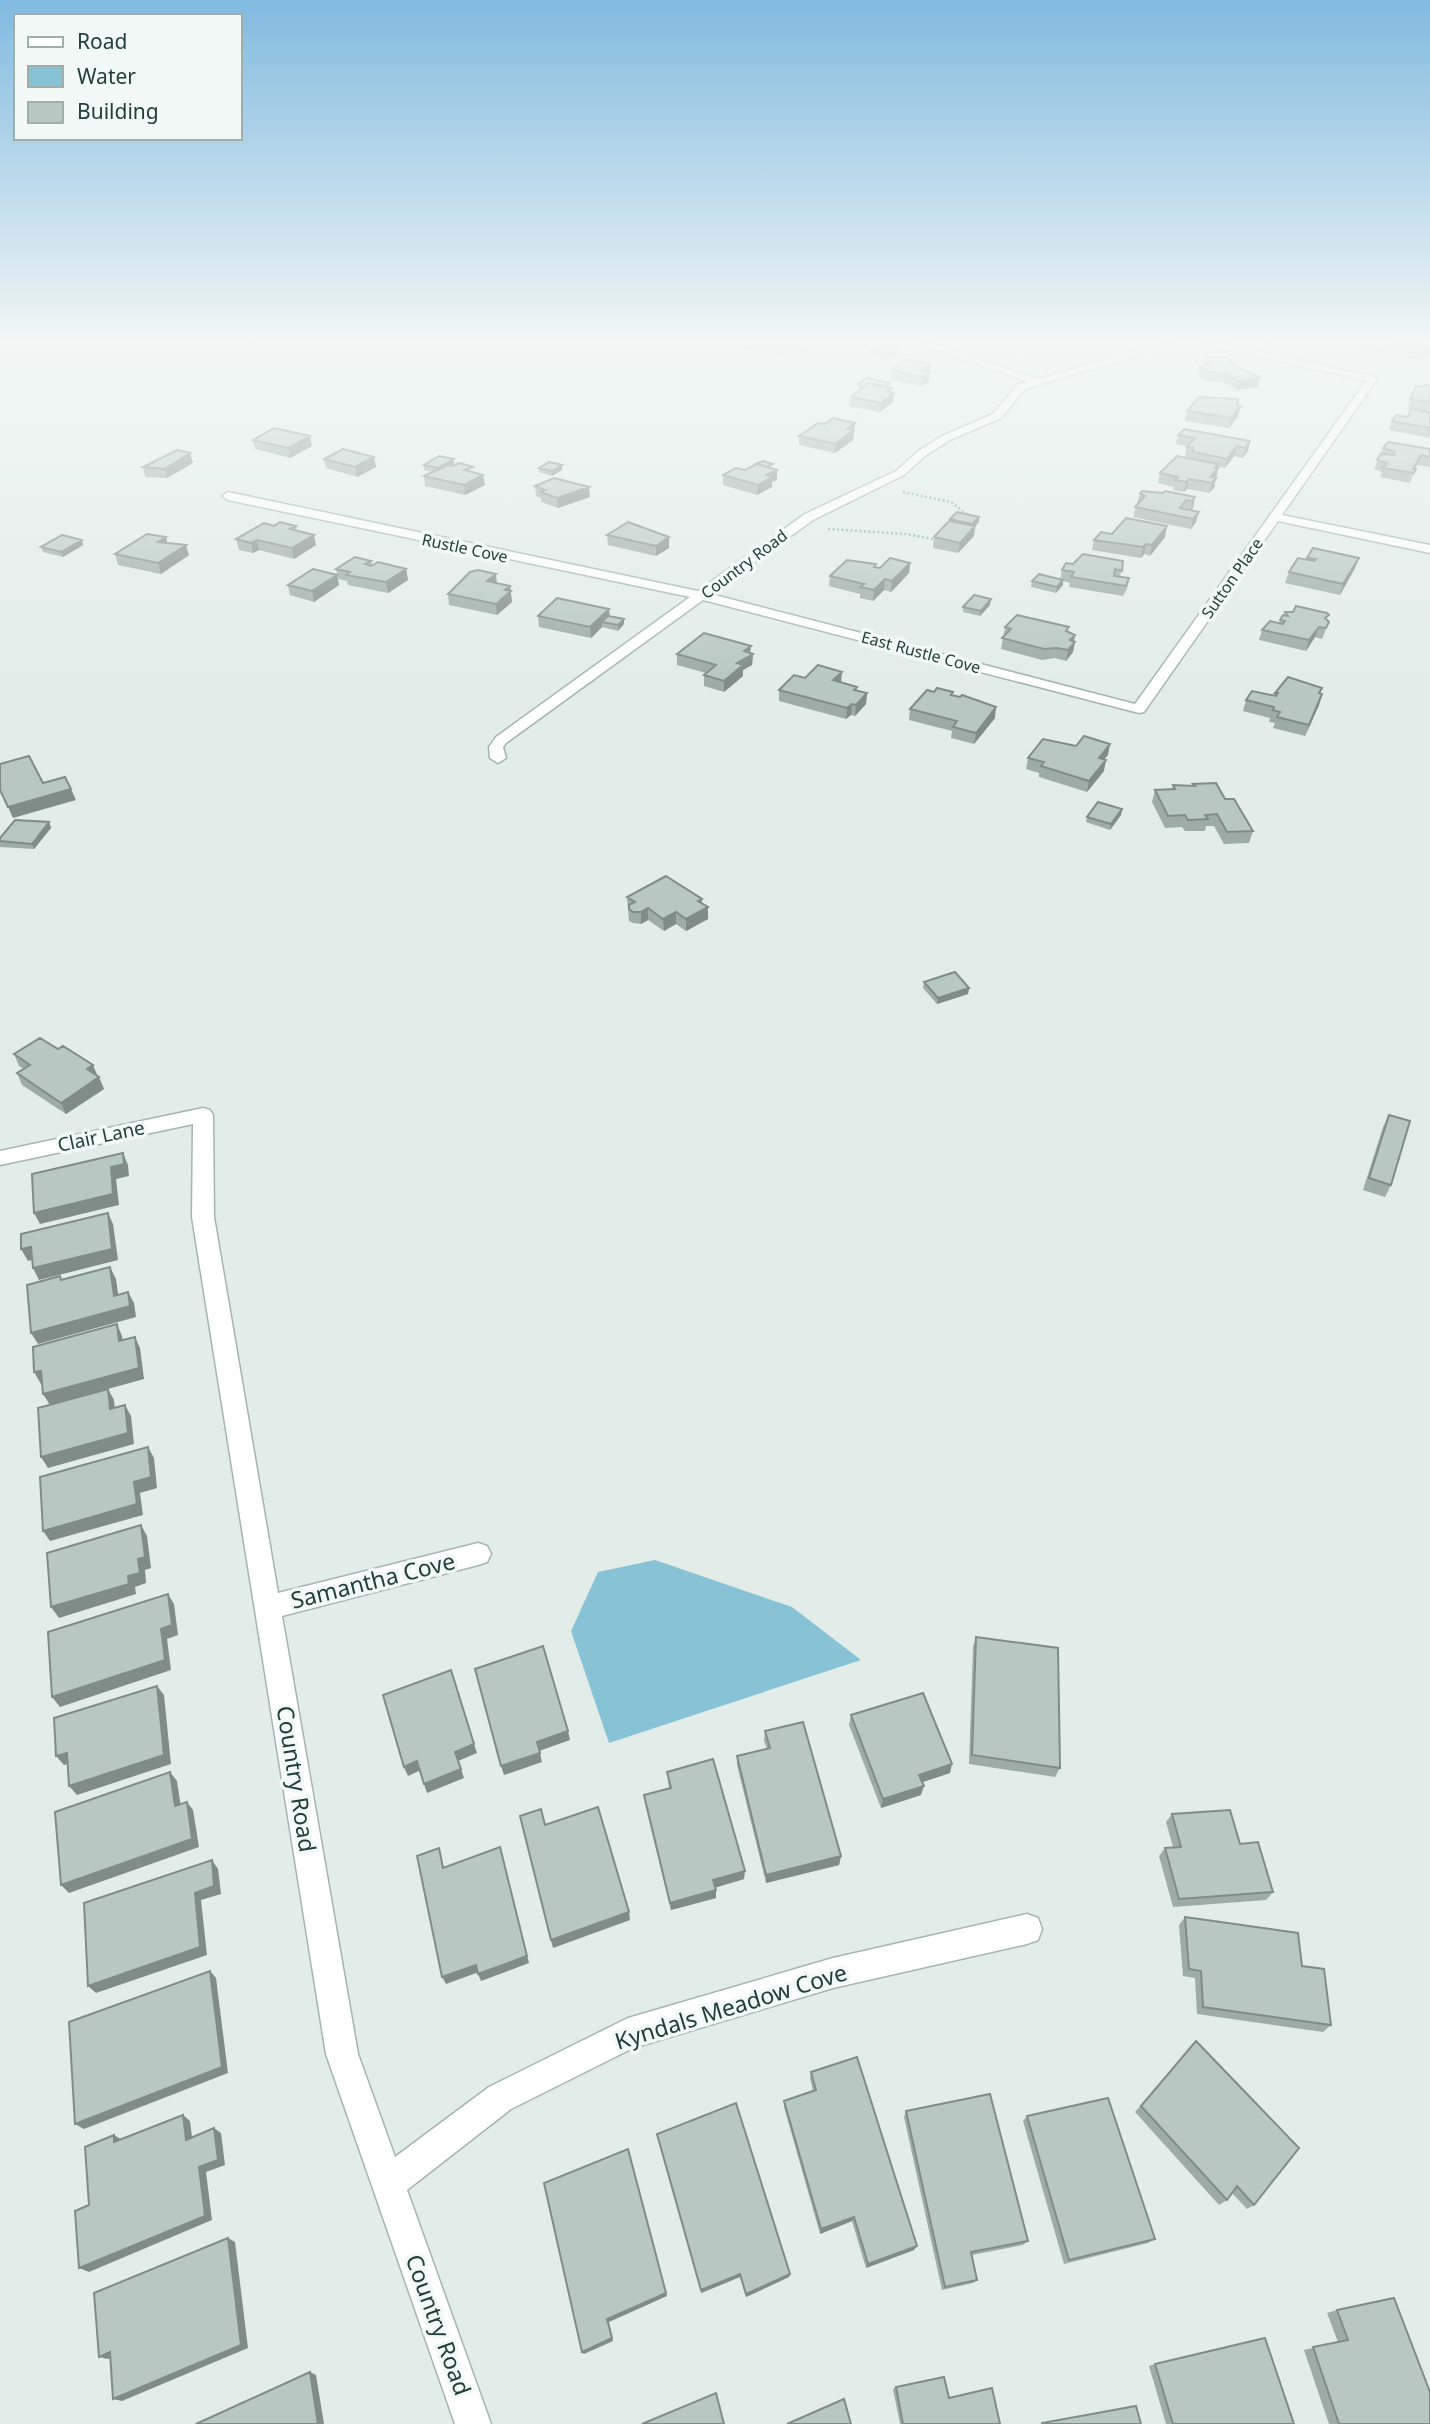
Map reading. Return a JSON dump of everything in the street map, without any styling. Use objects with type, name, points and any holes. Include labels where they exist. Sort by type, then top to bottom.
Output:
[{"type":"street","name":"Country Road","points":[[498,758],[496,747],[501,740],[800,523],[879,484],[910,466],[918,457]]},
{"type":"street","name":"Sutton Place","points":[[1139,709],[1317,457]]},
{"type":"street","name":"Rustle Cove","points":[[228,496],[702,596]]},
{"type":"street","points":[[1275,517],[1430,549]]},
{"type":"street","name":"East Rustle Cove","points":[[702,596],[1139,709]]},
{"type":"street","name":"Country Road","points":[[203,1115],[203,1217],[342,2054],[473,2424]]},
{"type":"street","name":"Clair Lane","points":[[0,1158],[203,1115]]},
{"type":"street","name":"Samantha Cove","points":[[268,1608],[478,1554]]},
{"type":"street","name":"Kyndals Meadow Cove","points":[[388,2184],[500,2098],[628,2034],[833,1973],[1027,1929]]},
{"type":"path","points":[[879,484],[917,497],[951,502],[968,515]]},
{"type":"path","points":[[800,523],[839,531],[906,534],[939,541]]},
{"type":"water","points":[[655,1560],[792,1607],[861,1660],[609,1743],[571,1631],[598,1572]]},
{"type":"building","points":[[163,457],[184,457],[165,469],[143,467]]},
{"type":"building","points":[[328,457],[374,457],[355,467],[324,459]]},
{"type":"building","points":[[437,457],[454,459],[438,468],[424,465]]},
{"type":"building","points":[[1176,457],[1218,464],[1210,477],[1216,478],[1212,483],[1189,479],[1186,482],[1175,480],[1178,477],[1160,473]]},
{"type":"building","points":[[1379,457],[1420,457],[1413,469],[1416,469],[1414,473],[1383,468],[1387,463],[1377,460]]},
{"type":"building","points":[[763,461],[773,464],[767,467],[753,465]]},
{"type":"building","points":[[549,462],[562,465],[552,471],[539,468]]},
{"type":"building","points":[[460,463],[473,467],[465,470],[483,475],[464,485],[424,476],[448,465]]},
{"type":"building","points":[[757,464],[777,470],[767,475],[772,477],[758,485],[723,475],[736,468],[745,470]]},
{"type":"building","points":[[554,478],[589,487],[557,498],[540,492],[545,490],[535,486]]},
{"type":"building","points":[[1165,491],[1195,497],[1192,501],[1186,500],[1180,508],[1199,512],[1193,519],[1135,507],[1145,496],[1140,493]]},
{"type":"building","points":[[957,512],[979,517],[972,524],[950,519]]},
{"type":"building","points":[[1126,518],[1167,526],[1152,545],[1146,544],[1143,547],[1094,540],[1101,532],[1112,534]]},
{"type":"building","points":[[949,521],[975,526],[960,543],[934,537]]},
{"type":"building","points":[[280,522],[296,526],[290,529],[314,535],[292,548],[257,540],[251,543],[236,539],[264,523],[274,526]]},
{"type":"building","points":[[628,522],[669,537],[656,546],[607,535]]},
{"type":"building","points":[[147,534],[166,537],[158,542],[186,545],[158,563],[115,554]]},
{"type":"building","points":[[62,535],[82,540],[61,552],[41,547]]},
{"type":"building","points":[[1313,548],[1359,558],[1343,584],[1289,572],[1298,558],[1314,561],[1316,559],[1307,558]]},
{"type":"building","points":[[1083,554],[1123,561],[1122,571],[1115,569],[1114,576],[1129,578],[1126,586],[1071,577],[1074,572],[1062,570],[1066,563],[1073,564]]},
{"type":"building","points":[[355,557],[371,561],[365,564],[371,566],[378,562],[406,569],[386,582],[346,575],[350,572],[336,569]]},
{"type":"building","points":[[890,558],[910,563],[892,581],[885,579],[874,590],[860,587],[864,584],[830,576],[847,560],[876,564],[874,567],[880,568]]},
{"type":"building","points":[[313,569],[337,575],[312,591],[288,585]]},
{"type":"building","points":[[478,570],[496,574],[487,581],[510,586],[505,590],[511,591],[496,604],[448,594],[470,572]]},
{"type":"building","points":[[1039,574],[1063,580],[1057,587],[1032,581]]},
{"type":"building","points":[[974,595],[991,599],[981,611],[963,607]]},
{"type":"building","points":[[557,598],[609,609],[590,627],[538,616]]},
{"type":"building","points":[[1296,606],[1327,613],[1329,615],[1325,618],[1329,622],[1326,628],[1319,627],[1309,640],[1262,630],[1270,621],[1283,624],[1285,621],[1280,620],[1283,615],[1288,616],[1285,612],[1293,612]]},
{"type":"building","points":[[1017,615],[1069,627],[1066,631],[1075,635],[1070,640],[1075,642],[1068,650],[1044,649],[1002,638],[1011,629],[1005,627]]},
{"type":"building","points":[[608,616],[624,619],[618,625],[602,622]]},
{"type":"building","points":[[704,633],[751,646],[744,651],[753,654],[737,663],[743,665],[724,681],[704,675],[716,665],[677,654]]},
{"type":"building","points":[[818,665],[842,672],[833,680],[867,693],[856,705],[852,704],[847,708],[779,690],[794,675],[805,678]]},
{"type":"building","points":[[1288,677],[1322,688],[1309,725],[1277,717],[1280,712],[1273,710],[1274,707],[1246,700],[1252,691],[1276,696],[1278,693],[1275,693]]},
{"type":"building","points":[[937,688],[953,692],[951,695],[962,695],[996,707],[976,733],[953,727],[957,721],[910,709],[927,690],[934,692]]},
{"type":"building","points":[[1084,736],[1110,744],[1099,758],[1106,760],[1089,781],[1041,766],[1044,762],[1028,758],[1043,739],[1076,746]]},
{"type":"building","points":[[29,756],[43,783],[65,777],[71,789],[8,807],[0,790],[0,764]]},
{"type":"building","points":[[1216,783],[1225,799],[1234,799],[1253,831],[1227,832],[1217,814],[1205,815],[1208,819],[1188,820],[1185,815],[1168,816],[1155,790],[1175,789],[1173,785]]},
{"type":"building","points":[[1098,802],[1122,809],[1111,824],[1087,817]]},
{"type":"building","points":[[15,820],[49,822],[32,844],[0,841]]},
{"type":"building","points":[[666,876],[702,899],[698,901],[708,907],[686,919],[676,912],[663,919],[648,908],[641,912],[629,909],[629,905],[635,902],[627,897]]},
{"type":"building","points":[[955,972],[969,988],[938,998],[924,982]]},
{"type":"building","points":[[40,1038],[58,1049],[63,1046],[93,1065],[87,1069],[99,1077],[61,1103],[17,1073],[30,1065],[14,1054]]},
{"type":"building","points":[[1389,1115],[1410,1121],[1391,1185],[1369,1178]]},
{"type":"building","points":[[123,1153],[124,1164],[111,1167],[113,1194],[34,1213],[32,1174]]},
{"type":"building","points":[[108,1213],[112,1249],[33,1268],[31,1247],[21,1249],[21,1234]]},
{"type":"building","points":[[110,1267],[114,1296],[128,1292],[130,1306],[31,1333],[27,1285],[60,1276],[61,1280]]},
{"type":"building","points":[[117,1324],[119,1341],[135,1337],[139,1368],[43,1394],[41,1371],[34,1372],[33,1347]]},
{"type":"building","points":[[108,1389],[110,1409],[125,1405],[128,1433],[41,1457],[38,1408]]},
{"type":"building","points":[[148,1447],[151,1477],[134,1482],[137,1504],[43,1531],[40,1477]]},
{"type":"building","points":[[141,1525],[145,1557],[138,1559],[140,1573],[128,1576],[129,1584],[51,1607],[47,1553]]},
{"type":"building","points":[[168,1594],[172,1625],[161,1629],[165,1660],[52,1697],[48,1632]]},
{"type":"building","points":[[976,1637],[1058,1648],[1060,1768],[972,1755]]},
{"type":"building","points":[[543,1646],[568,1731],[537,1742],[540,1753],[501,1766],[475,1669]]},
{"type":"building","points":[[451,1670],[474,1744],[455,1752],[461,1769],[424,1784],[417,1761],[404,1767],[383,1695]]},
{"type":"building","points":[[157,1686],[164,1755],[69,1786],[67,1753],[56,1756],[54,1718]]},
{"type":"building","points":[[923,1693],[952,1764],[919,1775],[924,1786],[883,1799],[851,1715]]},
{"type":"building","points":[[803,1722],[841,1856],[766,1875],[737,1756],[770,1748],[765,1731]]},
{"type":"building","points":[[713,1759],[745,1871],[713,1880],[716,1890],[670,1903],[644,1795],[671,1788],[667,1772]]},
{"type":"building","points":[[170,1772],[175,1806],[187,1802],[192,1839],[61,1885],[55,1812]]},
{"type":"building","points":[[598,1807],[629,1912],[551,1940],[520,1816],[541,1809],[545,1825]]},
{"type":"building","points":[[1230,1810],[1240,1844],[1258,1842],[1273,1892],[1179,1899],[1165,1848],[1181,1847],[1172,1814]]},
{"type":"building","points":[[500,1847],[527,1956],[478,1974],[476,1965],[442,1977],[417,1856],[439,1848],[443,1868]]},
{"type":"building","points":[[212,1860],[214,1886],[195,1893],[200,1947],[88,1986],[84,1903]]},
{"type":"building","points":[[1185,1917],[1298,1933],[1302,1966],[1324,1969],[1331,2025],[1203,2007],[1201,1971],[1189,1969]]},
{"type":"building","points":[[210,1971],[222,2067],[75,2124],[69,2022]]},
{"type":"building","points":[[1196,2041],[1299,2148],[1254,2205],[1237,2186],[1227,2200],[1141,2106]]},
{"type":"building","points":[[857,2057],[917,2246],[868,2264],[854,2217],[821,2229],[784,2101],[816,2090],[811,2072]]},
{"type":"building","points":[[990,2094],[1028,2241],[971,2252],[977,2280],[945,2287],[906,2111]]},
{"type":"building","points":[[1108,2098],[1155,2239],[1069,2260],[1027,2116]]},
{"type":"building","points":[[736,2103],[790,2274],[746,2294],[740,2274],[701,2290],[657,2134]]},
{"type":"building","points":[[183,2115],[186,2140],[214,2128],[218,2160],[199,2167],[205,2216],[79,2268],[75,2211],[89,2205],[85,2147],[114,2135],[114,2142]]},
{"type":"building","points":[[628,2149],[666,2293],[607,2319],[612,2338],[582,2352],[544,2183]]},
{"type":"building","points":[[228,2238],[241,2345],[113,2399],[110,2352],[99,2357],[94,2293]]},
{"type":"building","points":[[1394,2298],[1430,2392],[1430,2424],[1339,2424],[1313,2347],[1348,2340],[1337,2310]]},
{"type":"building","points":[[1265,2338],[1294,2424],[1173,2424],[1155,2364]]},
{"type":"building","points":[[310,2372],[318,2424],[196,2424]]},
{"type":"building","points":[[944,2377],[949,2398],[992,2388],[1000,2424],[903,2424],[896,2387]]},
{"type":"building","points":[[716,2393],[724,2424],[642,2424]]},
{"type":"building","points":[[844,2399],[851,2424],[787,2424]]},
{"type":"building","points":[[1136,2406],[1141,2424],[1042,2424],[1042,2423]]}]
